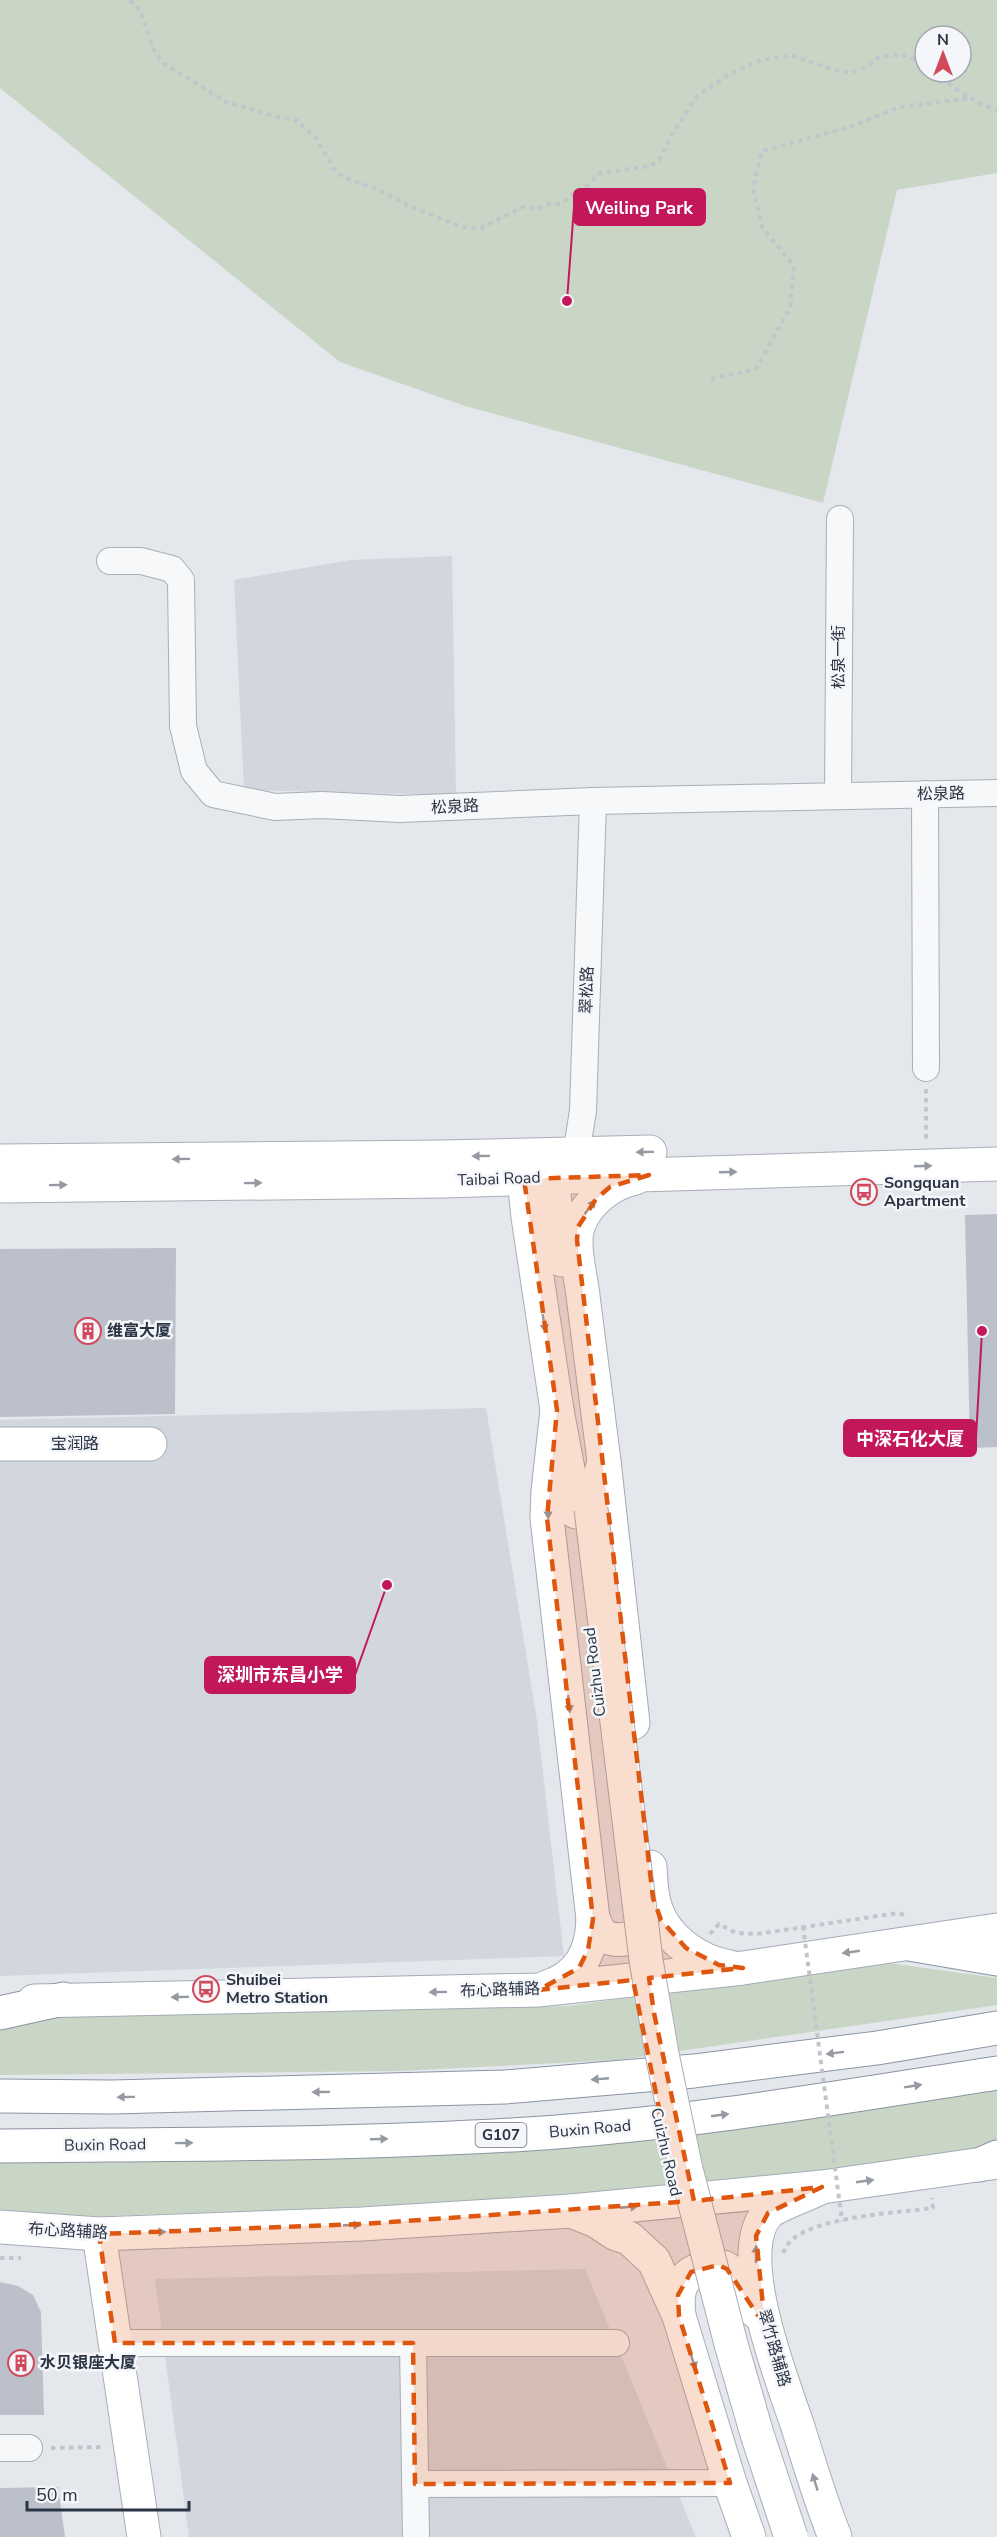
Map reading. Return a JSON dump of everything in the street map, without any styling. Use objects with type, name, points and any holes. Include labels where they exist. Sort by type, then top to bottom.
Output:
[{"type":"main road","name":"Taibai Road","points":[[0,1186],[552,1168],[926,1145],[997,1144]]},
{"type":"main road","name":"Taibai Road","points":[[0,1161],[552,1168],[649,1175],[997,1164]]},
{"type":"main road","name":"Cuizhu Road","points":[[552,1168],[534,1265],[557,1410],[584,1510],[646,1960],[664,2065],[685,2165],[728,2333],[757,2434],[791,2537]]},
{"type":"main road","name":"Cuizhu Road","points":[[552,1168],[624,1927],[654,2097],[699,2289],[725,2376],[779,2537]]},
{"type":"main road","name":"Cuizhu Road","points":[[584,1510],[604,1461],[579,1262],[578,1227],[586,1211],[610,1187],[629,1179],[649,1175]]},
{"type":"main road","points":[[557,1410],[548,1491],[548,1518],[593,1919],[597,1929],[605,1937],[621,1940],[634,1937],[647,1930],[654,1913],[604,1461]]},
{"type":"main road","name":"宝润路","points":[[0,1444],[150,1444]]},
{"type":"main road","points":[[653,1898],[661,1920],[686,1948],[719,1965],[743,1968]]},
{"type":"main road","points":[[538,1990],[557,1984],[579,1968],[588,1950],[593,1919]]},
{"type":"main road","name":"布心路辅路","points":[[0,2004],[63,1999],[538,1990],[743,1968],[997,1930]]},
{"type":"main road","points":[[909,1944],[997,1959]]},
{"type":"main road","points":[[0,2013],[63,1999]]},
{"type":"main road","points":[[0,2096],[112,2097],[505,2087],[694,2071],[877,2048],[997,2028]]},
{"type":"main road","name":"Buxin Road","points":[[0,2146],[344,2141],[527,2134],[717,2116],[997,2073]]},
{"type":"main road","name":"布心路辅路","points":[[0,2227],[99,2234],[362,2224],[571,2211],[833,2201],[991,2161]]},
{"type":"main road","name":"翠竹路辅路","points":[[833,2201],[768,2212],[756,2236],[755,2255],[765,2326],[821,2503],[835,2537]]},
{"type":"main road","points":[[571,2211],[596,2221],[616,2234],[629,2238],[654,2261],[679,2316],[730,2483],[749,2537]]},
{"type":"main road","points":[[99,2234],[144,2537]]},
{"type":"main road","points":[[679,2316],[678,2295],[685,2279],[699,2269],[718,2265],[727,2269],[737,2279],[765,2326]]},
{"type":"street","name":"松泉一街","points":[[838,796],[840,519]]},
{"type":"street","name":"松泉路","points":[[110,561],[141,561],[172,569],[181,580],[183,726],[194,771],[213,794],[275,807],[322,805],[400,810],[593,801],[997,793]]},
{"type":"street","points":[[925,794],[926,1068]]},
{"type":"street","name":"翠松路","points":[[552,1168],[583,1111],[593,801]]},
{"type":"street","points":[[115,2343],[616,2343]]},
{"type":"street","points":[[413,2343],[416,2537]]},
{"type":"street","points":[[0,2448],[29,2448]]},
{"type":"street","points":[[415,2484],[730,2483]]},
{"type":"path","points":[[130,0],[140,11],[154,50],[162,62],[179,75],[226,102],[296,120],[316,138],[334,169],[343,177],[379,190],[411,207],[462,227],[481,228],[523,207],[539,208],[550,204],[561,204],[575,192],[583,190],[600,173],[650,166],[660,159],[674,131],[697,96],[728,75],[761,60],[792,56],[838,71],[852,72],[866,67],[880,56],[908,56],[913,59]]},
{"type":"path","points":[[951,84],[970,98],[997,110]]},
{"type":"path","points":[[711,379],[756,369],[790,308],[794,266],[762,226],[753,189],[762,151],[850,127],[900,107],[970,98]]},
{"type":"path","points":[[926,1068],[926,1145]]},
{"type":"path","points":[[719,1924],[736,1933],[757,1934],[898,1913]]},
{"type":"path","points":[[803,1926],[842,2221]]},
{"type":"path","points":[[780,2261],[791,2239],[809,2229],[842,2221],[933,2208],[932,2195],[921,2197]]},
{"type":"path","points":[[29,2448],[129,2446]]},
{"type":"highlighted area","points":[[649,1175],[610,1187],[596,1199],[578,1227],[577,1240],[653,1898],[661,1920],[686,1948],[719,1965],[743,1968],[649,1978],[654,2013],[694,2201],[822,2187],[768,2213],[756,2236],[765,2326],[727,2269],[718,2265],[691,2272],[678,2295],[679,2316],[730,2483],[415,2484],[413,2343],[115,2343],[99,2234],[362,2224],[678,2202],[633,1980],[538,1990],[579,1968],[588,1950],[593,1919],[547,1518],[557,1410],[524,1179]]},
{"type":"shaded area","points":[[452,556],[456,795],[244,790],[234,580],[351,560]]},
{"type":"shaded area","points":[[486,1408],[537,1721],[564,1956],[0,1976],[0,1420]]},
{"type":"shaded area","points":[[585,2269],[696,2537],[189,2537],[155,2279]]},
{"type":"green space","points":[[0,0],[997,0],[997,173],[897,190],[823,503],[465,406],[340,362],[0,88]]},
{"type":"green space","points":[[888,1963],[997,1978],[997,2005],[618,2060],[398,2071],[0,2075],[0,2026],[64,2012],[322,2012],[568,2006]]},
{"type":"green space","points":[[997,2089],[997,2147],[968,2159],[611,2199],[73,2217],[0,2211],[0,2163],[207,2161],[565,2144]]},
{"type":"building","points":[[997,1214],[997,1447],[970,1448],[965,1215]]},
{"type":"building","name":"维富大厦","points":[[176,1248],[175,1414],[0,1417],[0,1249]]},
{"type":"building","name":"水贝银座大厦","points":[[0,2282],[18,2286],[33,2295],[41,2312],[44,2415],[0,2415]]},
{"type":"building","points":[[58,2487],[65,2537],[0,2537],[0,2488]]},
{"type":"place","name":"Weiling Park","points":[[567,301]]},
{"type":"place","name":"Songquan Apartment","points":[[864,1192]]},
{"type":"place","name":"维富大厦","points":[[88,1331]]},
{"type":"place","name":"中深石化大厦","points":[[982,1331]]},
{"type":"place","name":"深圳市东昌小学","points":[[387,1585]]},
{"type":"place","name":"Shuibei Metro Station","points":[[206,1989]]},
{"type":"place","name":"水贝银座大厦","points":[[21,2363]]}]
